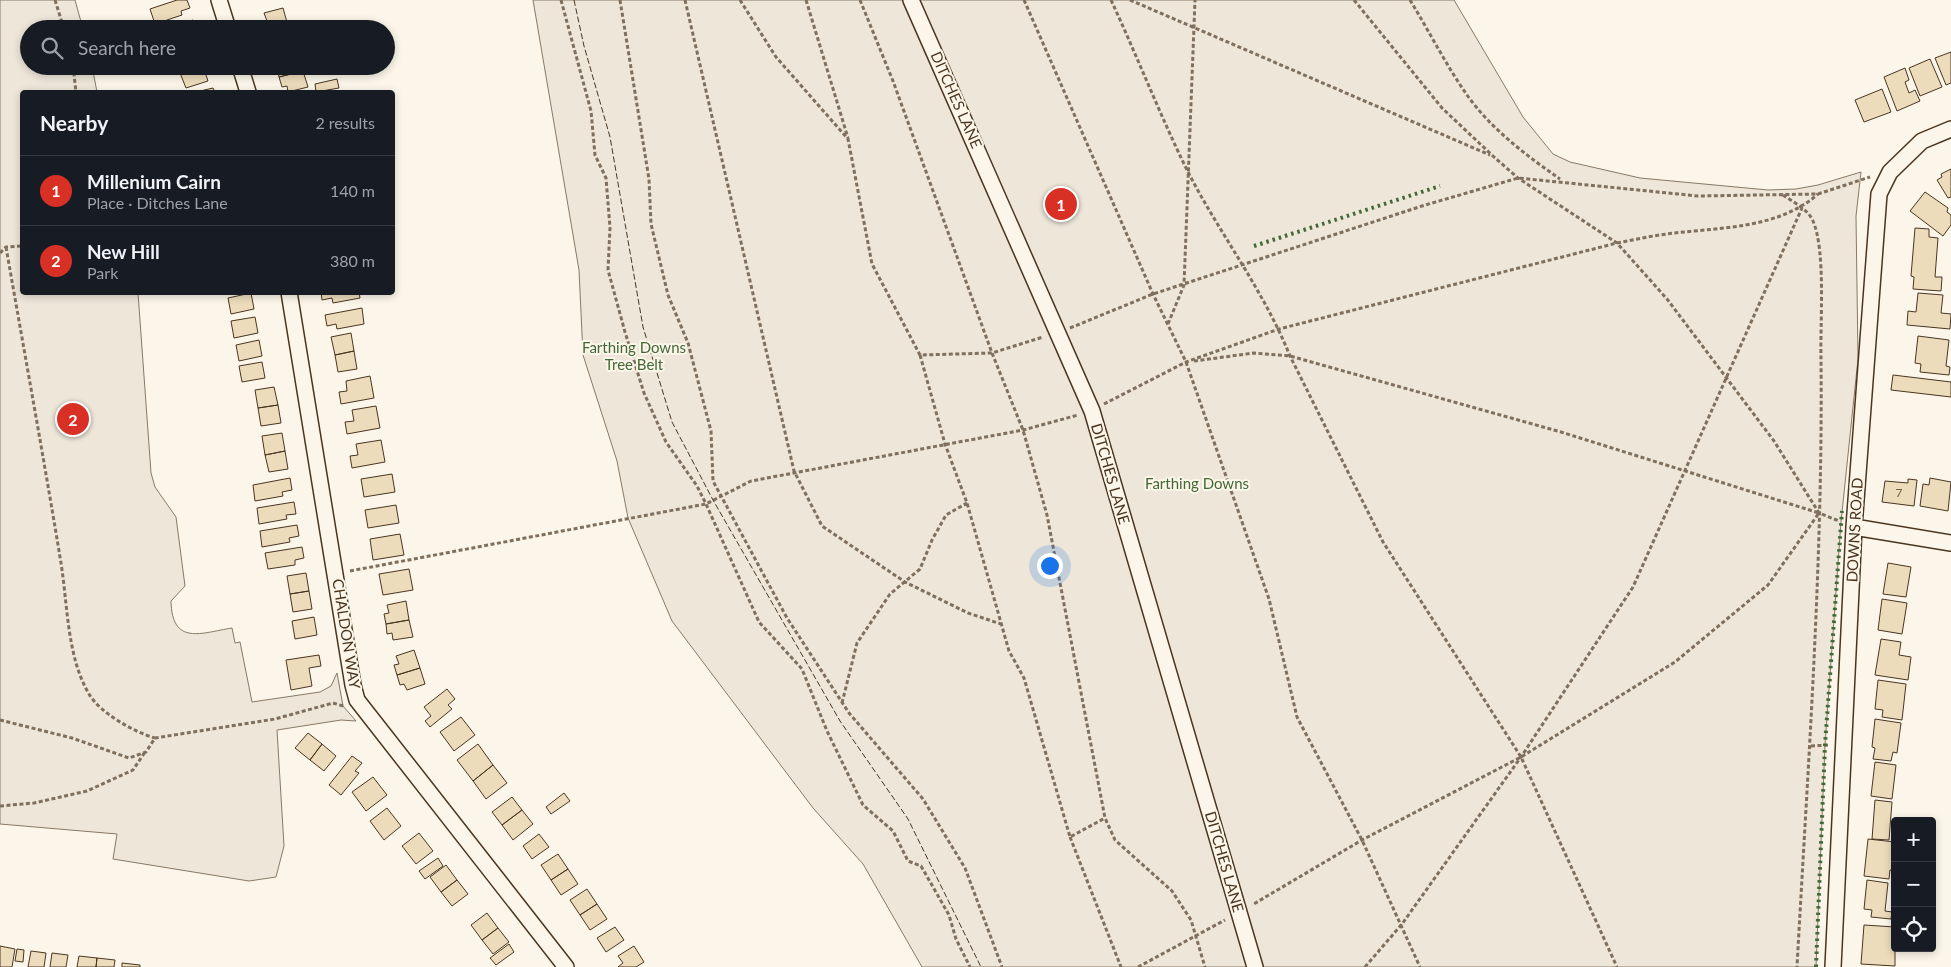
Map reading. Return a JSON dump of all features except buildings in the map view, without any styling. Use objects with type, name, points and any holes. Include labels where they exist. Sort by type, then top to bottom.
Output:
[{"type":"street","points":[[219,0],[225,20]]},
{"type":"street","name":"DITCHES LANE","points":[[912,0],[1092,411],[1255,967]]},
{"type":"street","points":[[243,75],[247,90]]},
{"type":"street","name":"DOWNS ROAD","points":[[1833,967],[1854,527],[1879,194],[1890,172],[1922,142],[1951,129]]},
{"type":"street","name":"CHALDON WAY","points":[[289,295],[357,700],[566,967]]},
{"type":"street","points":[[1854,527],[1951,543]]},
{"type":"path","points":[[55,0],[61,20]]},
{"type":"path","points":[[561,0],[590,111],[595,155],[606,178],[610,228],[608,270],[644,393],[666,442],[697,486],[759,622],[802,669],[827,731],[863,805],[893,831],[908,861],[921,866],[949,915],[956,939],[970,967]]},
{"type":"path","points":[[620,0],[649,179],[652,224],[668,295],[688,343],[711,432],[713,481],[787,618],[842,703],[928,807],[965,868],[1002,967]]},
{"type":"path","points":[[685,0],[794,471],[822,526],[906,582],[968,613],[1001,624]]},
{"type":"path","points":[[740,0],[776,58],[848,140]]},
{"type":"path","points":[[806,0],[848,140],[872,264],[920,355],[945,444],[967,503],[1009,651],[1024,678],[1070,837],[1121,967]]},
{"type":"path","points":[[860,0],[893,81],[992,353],[1023,430],[1047,515],[1105,818],[1115,840],[1172,890],[1191,920],[1205,967]]},
{"type":"path","points":[[1024,0],[1186,362],[1269,599],[1297,717],[1362,840],[1420,967]]},
{"type":"path","points":[[1111,0],[1188,171],[1244,264],[1279,329],[1290,356],[1383,542],[1522,757],[1617,967]]},
{"type":"path","points":[[1130,0],[1494,157]]},
{"type":"path","points":[[1168,325],[1184,284],[1195,0]]},
{"type":"path","points":[[1354,0],[1442,108],[1494,157],[1518,178],[1618,244],[1667,299],[1774,441],[1819,513]]},
{"type":"path","points":[[1410,0],[1468,96],[1492,124],[1528,157],[1562,180]]},
{"type":"path","points":[[74,75],[76,90]]},
{"type":"path","points":[[920,355],[992,353],[1058,333],[1154,294],[1244,264],[1422,206],[1518,178],[1562,180],[1698,196],[1818,194],[1890,172]]},
{"type":"path","points":[[1783,194],[1802,208],[1813,220],[1821,260],[1822,424],[1811,746],[1796,967]]},
{"type":"path","points":[[1365,967],[1402,924],[1522,757],[1633,587],[1686,473],[1802,208]]},
{"type":"path","points":[[0,253],[6,247],[20,246]]},
{"type":"path","points":[[6,247],[59,549],[75,659],[90,695],[114,718],[140,734],[155,738],[275,719],[333,703],[343,706],[357,700]]},
{"type":"path","points":[[1186,362],[1254,353],[1290,356],[1561,432],[1686,473],[1819,513],[1854,527]]},
{"type":"path","points":[[842,703],[857,643],[890,594],[920,569],[932,540],[946,515],[967,503]]},
{"type":"path","points":[[1138,967],[1239,913],[1362,840],[1522,757],[1675,662],[1768,585],[1819,513]]},
{"type":"path","points":[[0,720],[72,738],[129,758],[146,752]]},
{"type":"path","points":[[0,806],[34,803],[87,791],[133,770],[155,738]]},
{"type":"path","points":[[1070,837],[1105,818]]},
{"type":"green space","points":[[0,0],[75,0],[81,20],[20,20],[20,75],[94,75],[97,90],[20,90],[20,295],[138,295],[151,473],[155,487],[176,517],[185,586],[171,601],[177,625],[183,631],[199,634],[232,628],[235,643],[240,642],[252,702],[320,692],[331,686],[337,673],[343,706],[356,721],[341,720],[277,730],[284,846],[276,877],[249,881],[113,859],[117,834],[0,824]]},
{"type":"green space","name":"Farthing Downs","points":[[533,0],[1454,0],[1523,117],[1553,154],[1570,162],[1640,178],[1768,190],[1796,189],[1818,185],[1861,172],[1856,216],[1858,359],[1841,522],[1825,745],[1816,967],[922,967],[863,864],[813,808],[672,621],[628,518],[617,461],[583,355],[579,270]]},
{"type":"hedge","points":[[1254,246],[1440,186]]},
{"type":"hedge","points":[[1816,967],[1825,745],[1842,511]]},
{"type":"fence","points":[[574,0],[584,46],[610,137],[643,327],[672,422],[713,500],[840,721],[908,819],[981,967]]},
{"type":"place","name":"Millenium Cairn","points":[[1061,204]]},
{"type":"place","name":"New Hill","points":[[73,419]]},
{"type":"park label","name":"Farthing Downs Tree Belt","points":[[634,356]]}]
